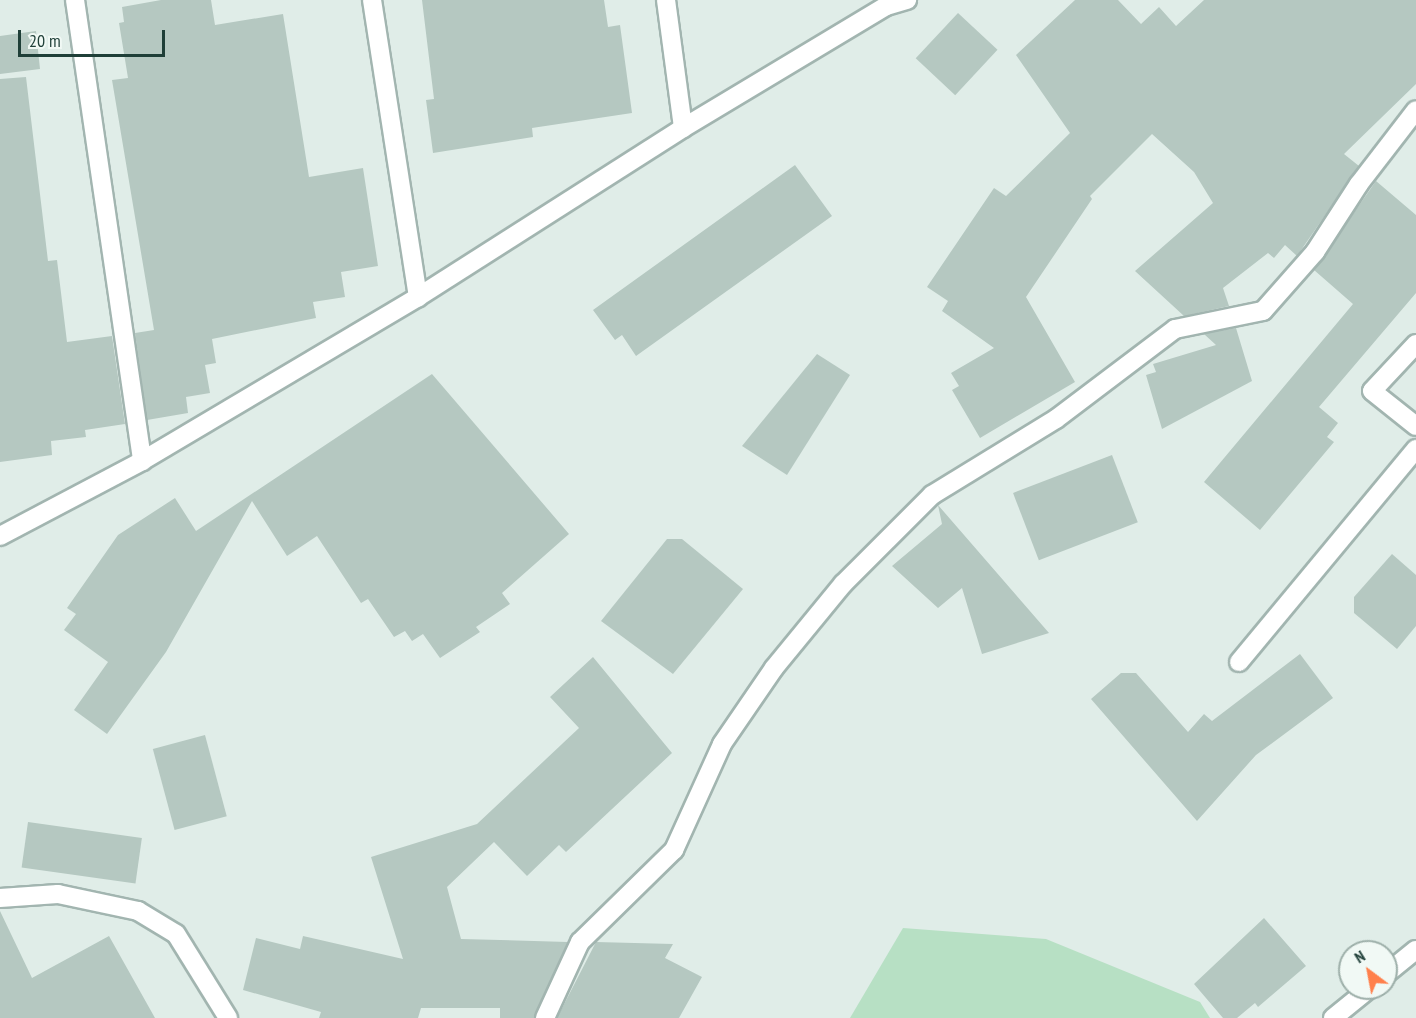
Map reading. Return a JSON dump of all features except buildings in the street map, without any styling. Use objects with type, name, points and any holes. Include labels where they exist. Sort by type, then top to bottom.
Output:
[{"type":"street","points":[[75,0],[142,461]]},
{"type":"street","points":[[372,0],[418,297]]},
{"type":"street","points":[[666,0],[683,128]]},
{"type":"street","points":[[0,536],[142,461],[418,297],[683,128],[886,3],[907,0]]},
{"type":"street","points":[[545,1018],[580,942],[674,850],[722,744],[774,668],[843,584],[932,495],[1056,419],[1175,329],[1263,311],[1315,252],[1359,184],[1416,110]]},
{"type":"street","points":[[1416,344],[1372,391],[1416,426]]},
{"type":"street","points":[[1239,662],[1416,449]]},
{"type":"street","points":[[0,898],[58,894],[138,911],[176,934],[228,1018]]},
{"type":"street","points":[[1398,964],[1416,950]]},
{"type":"street","points":[[1333,1018],[1355,1000]]},
{"type":"green space","points":[[903,928],[1046,939],[1200,1002],[1210,1018],[850,1018]]}]
